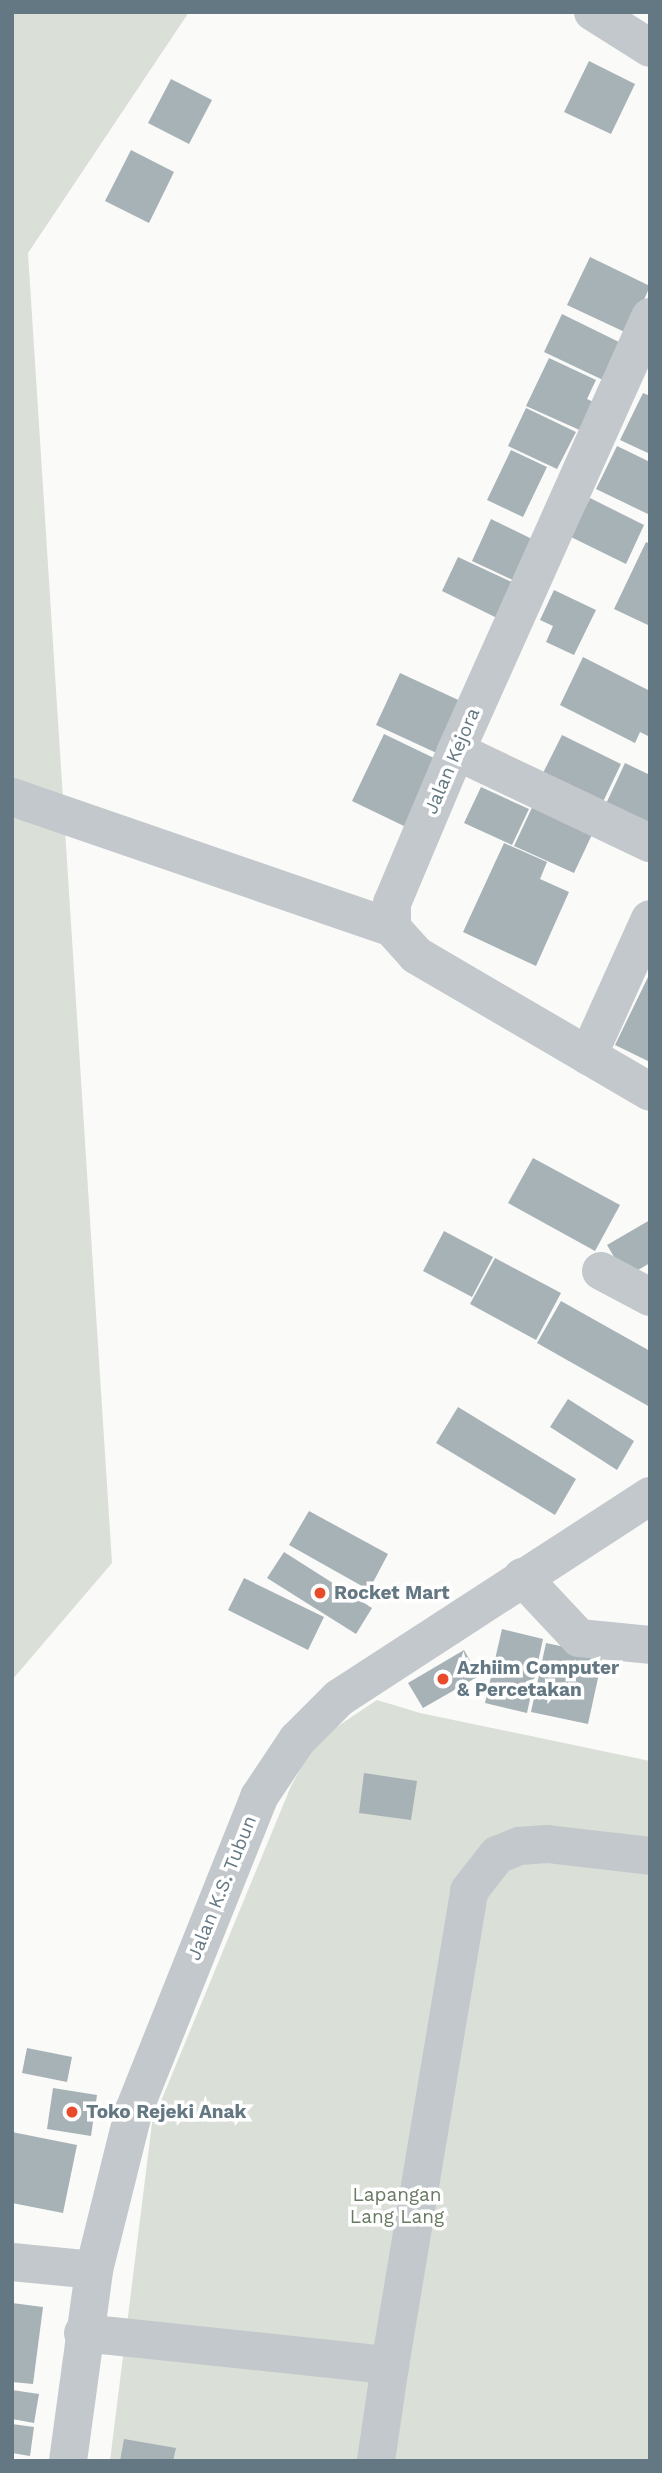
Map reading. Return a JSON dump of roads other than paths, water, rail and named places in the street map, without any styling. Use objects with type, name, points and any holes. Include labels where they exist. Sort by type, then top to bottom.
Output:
[{"type":"street","points":[[593,12],[650,48]]},
{"type":"street","name":"Jalan Kejora","points":[[392,928],[392,903],[456,751],[650,317]]},
{"type":"street","points":[[456,751],[650,843]]},
{"type":"street","points":[[12,797],[392,928],[416,955],[650,1092]]},
{"type":"street","points":[[588,1056],[650,919]]},
{"type":"street","points":[[601,1271],[650,1297]]},
{"type":"street","name":"Jalan K.S. Tubun","points":[[68,2461],[83,2333],[94,2270],[134,2110],[259,1797],[297,1740],[339,1698],[650,1496]]},
{"type":"street","points":[[522,1577],[579,1638],[650,1645]]},
{"type":"street","points":[[376,2461],[469,1891],[497,1856],[519,1846],[547,1844],[650,1856]]},
{"type":"street","points":[[12,2262],[94,2270]]},
{"type":"street","points":[[83,2333],[390,2365]]},
{"type":"place","name":"Rocket Mart","points":[[320,1593]]},
{"type":"place","name":"Azhiim Computer & Percetakan","points":[[443,1679]]},
{"type":"place","name":"Toko Rejeki Anak","points":[[72,2112]]},
{"type":"park label","name":"Lapangan Lang Lang","points":[[397,2206]]}]
